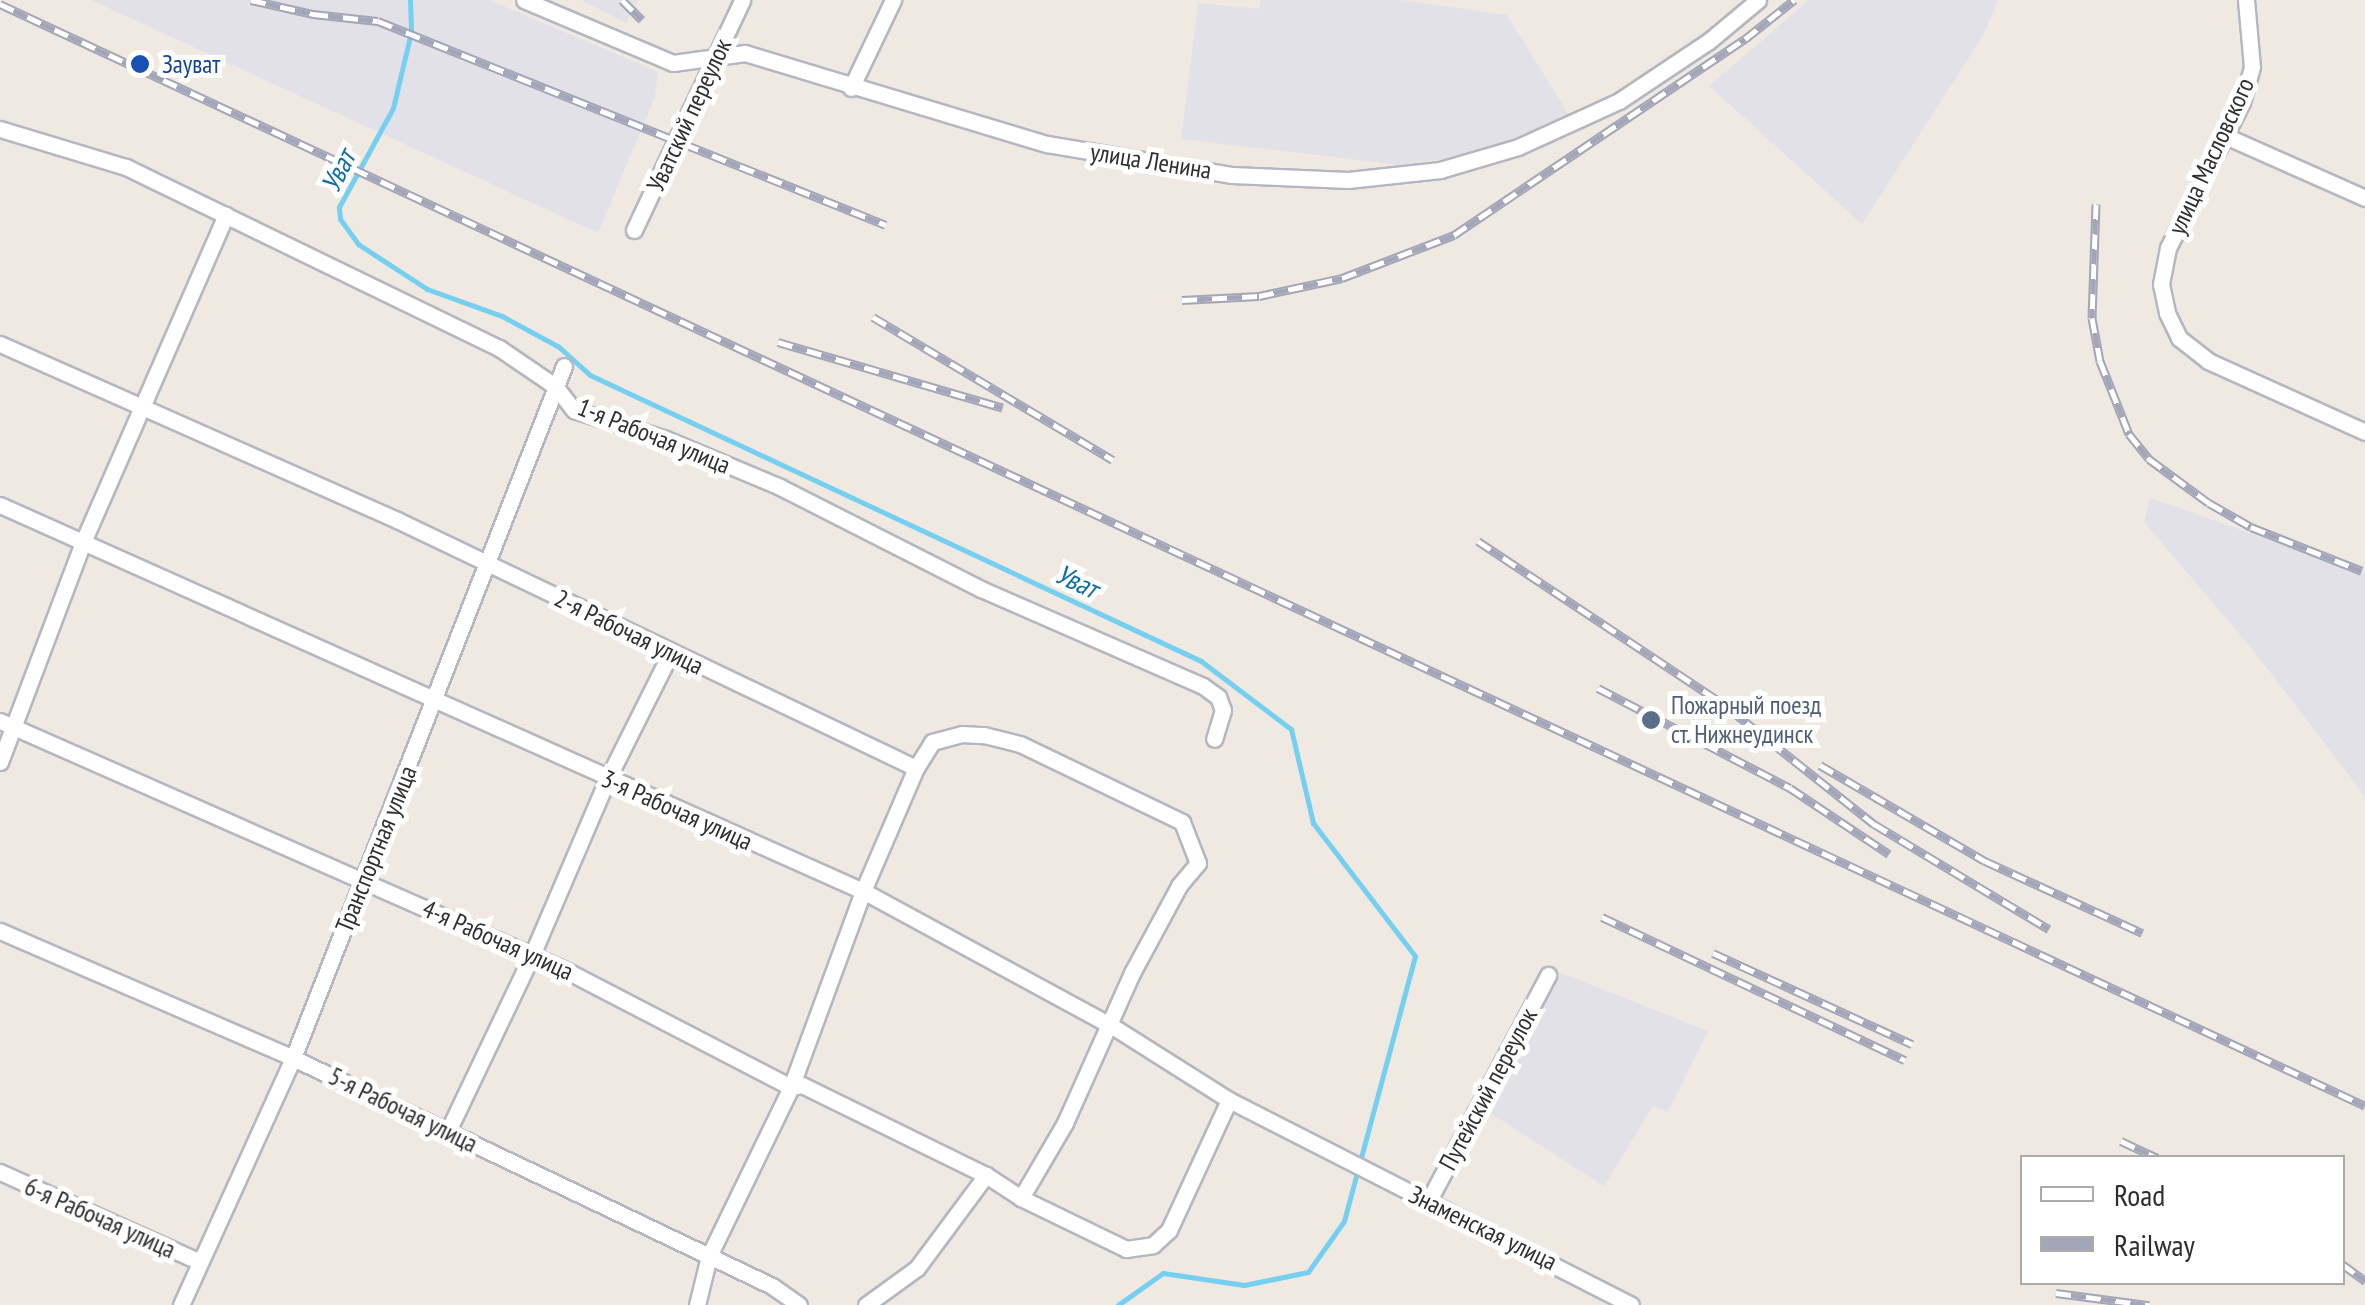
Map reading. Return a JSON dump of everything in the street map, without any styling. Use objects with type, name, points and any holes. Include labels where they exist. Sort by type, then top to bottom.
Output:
[{"type":"street","name":"улица Ленина","points":[[524,0],[673,63],[745,53],[1047,144],[1232,175],[1348,180],[1440,170],[1518,147],[1618,101],[1709,41],[1758,0]]},
{"type":"street","name":"Уватский переулок","points":[[634,230],[742,0]]},
{"type":"street","points":[[851,88],[893,0]]},
{"type":"street","name":"улица Масловского","points":[[2246,0],[2252,68],[2242,102],[2168,248],[2161,284],[2167,314],[2178,338],[2208,361],[2365,432]]},
{"type":"street","name":"1-я Рабочая улица","points":[[0,129],[126,167],[499,348],[556,386],[574,410],[666,439],[780,487],[981,590],[1203,686],[1218,697],[1223,710],[1214,739]]},
{"type":"street","points":[[2223,135],[2365,198]]},
{"type":"street","points":[[0,762],[7,724],[226,215]]},
{"type":"street","name":"2-я Рабочая улица","points":[[0,344],[486,563],[916,768]]},
{"type":"street","name":"Транспортная улица","points":[[181,1305],[293,1058],[438,699],[486,563],[564,366]]},
{"type":"street","name":"3-я Рабочая улица","points":[[0,505],[438,699],[607,780],[863,890],[1112,1026],[1229,1100],[1334,1152]]},
{"type":"street","points":[[448,1132],[532,956],[607,780],[670,654]]},
{"type":"street","name":"4-я Рабочая улица","points":[[7,724],[532,956],[791,1087],[802,1085],[986,1174],[1021,1198],[1126,1250],[1154,1245],[1168,1230],[1199,1172],[1229,1100]]},
{"type":"street","points":[[697,1305],[709,1256],[791,1087],[863,890],[916,768],[932,742],[962,734],[1020,744],[1182,822],[1198,863],[1180,886],[1132,973],[1112,1026],[1066,1123],[1021,1198]]},
{"type":"street","name":"5-я Рабочая улица","points":[[0,931],[293,1058],[772,1286],[799,1305]]},
{"type":"street","name":"Путейский переулок","points":[[1428,1202],[1548,975]]},
{"type":"street","name":"Знаменская улица","points":[[1334,1152],[1631,1305]]},
{"type":"street","name":"6-я Рабочая улица","points":[[1,1174],[200,1262]]},
{"type":"street","points":[[866,1305],[916,1268],[986,1174]]},
{"type":"shaded area","points":[[91,0],[489,0],[658,72],[655,97],[598,233]]},
{"type":"shaded area","points":[[581,0],[638,0],[626,23]]},
{"type":"shaded area","points":[[1261,0],[1401,0],[1507,15],[1569,115],[1476,154],[1401,165],[1181,139],[1198,3],[1259,9]]},
{"type":"shaded area","points":[[1809,0],[1998,0],[1984,34],[1862,224],[1709,86]]},
{"type":"shaded area","points":[[2150,498],[2365,573],[2365,796],[2253,650],[2144,522]]},
{"type":"shaded area","points":[[1561,973],[1708,1031],[1668,1112],[1653,1106],[1604,1186],[1487,1111]]},
{"type":"waterway","name":"Уват","points":[[410,0],[411,32],[393,108],[339,207],[340,219],[358,244],[427,289],[502,316],[559,347],[590,375],[1201,661],[1291,729],[1313,823],[1415,956],[1344,1221],[1308,1272],[1244,1285],[1163,1273],[1118,1305]]},
{"type":"railway","points":[[251,0],[313,14],[378,21],[886,225]]},
{"type":"railway","points":[[622,0],[642,20]]},
{"type":"railway","points":[[1182,300],[1259,296],[1342,278],[1454,235],[1745,39],[1794,0]]},
{"type":"railway","points":[[0,4],[2365,1106]]},
{"type":"railway","points":[[2096,204],[2092,318],[2100,361],[2129,434],[2149,459],[2209,503],[2251,527],[2362,571]]},
{"type":"railway","points":[[873,317],[1113,460]]},
{"type":"railway","points":[[778,342],[1003,408]]},
{"type":"railway","points":[[1478,541],[1723,704],[1874,824],[2049,929]]},
{"type":"railway","points":[[1598,688],[1790,788],[1889,854]]},
{"type":"railway","points":[[1820,765],[1985,861],[2142,933]]},
{"type":"railway","points":[[1602,917],[1905,1060]]},
{"type":"railway","points":[[1713,953],[1912,1044]]},
{"type":"railway","points":[[2121,1141],[2151,1155]]},
{"type":"railway","points":[[2345,1266],[2365,1281]]},
{"type":"railway","points":[[2056,1293],[2149,1305]]},
{"type":"place","name":"Зауват","points":[[140,64]]},
{"type":"place","name":"Пожарный поезд ст. Нижнеудинск","points":[[1651,720]]}]
